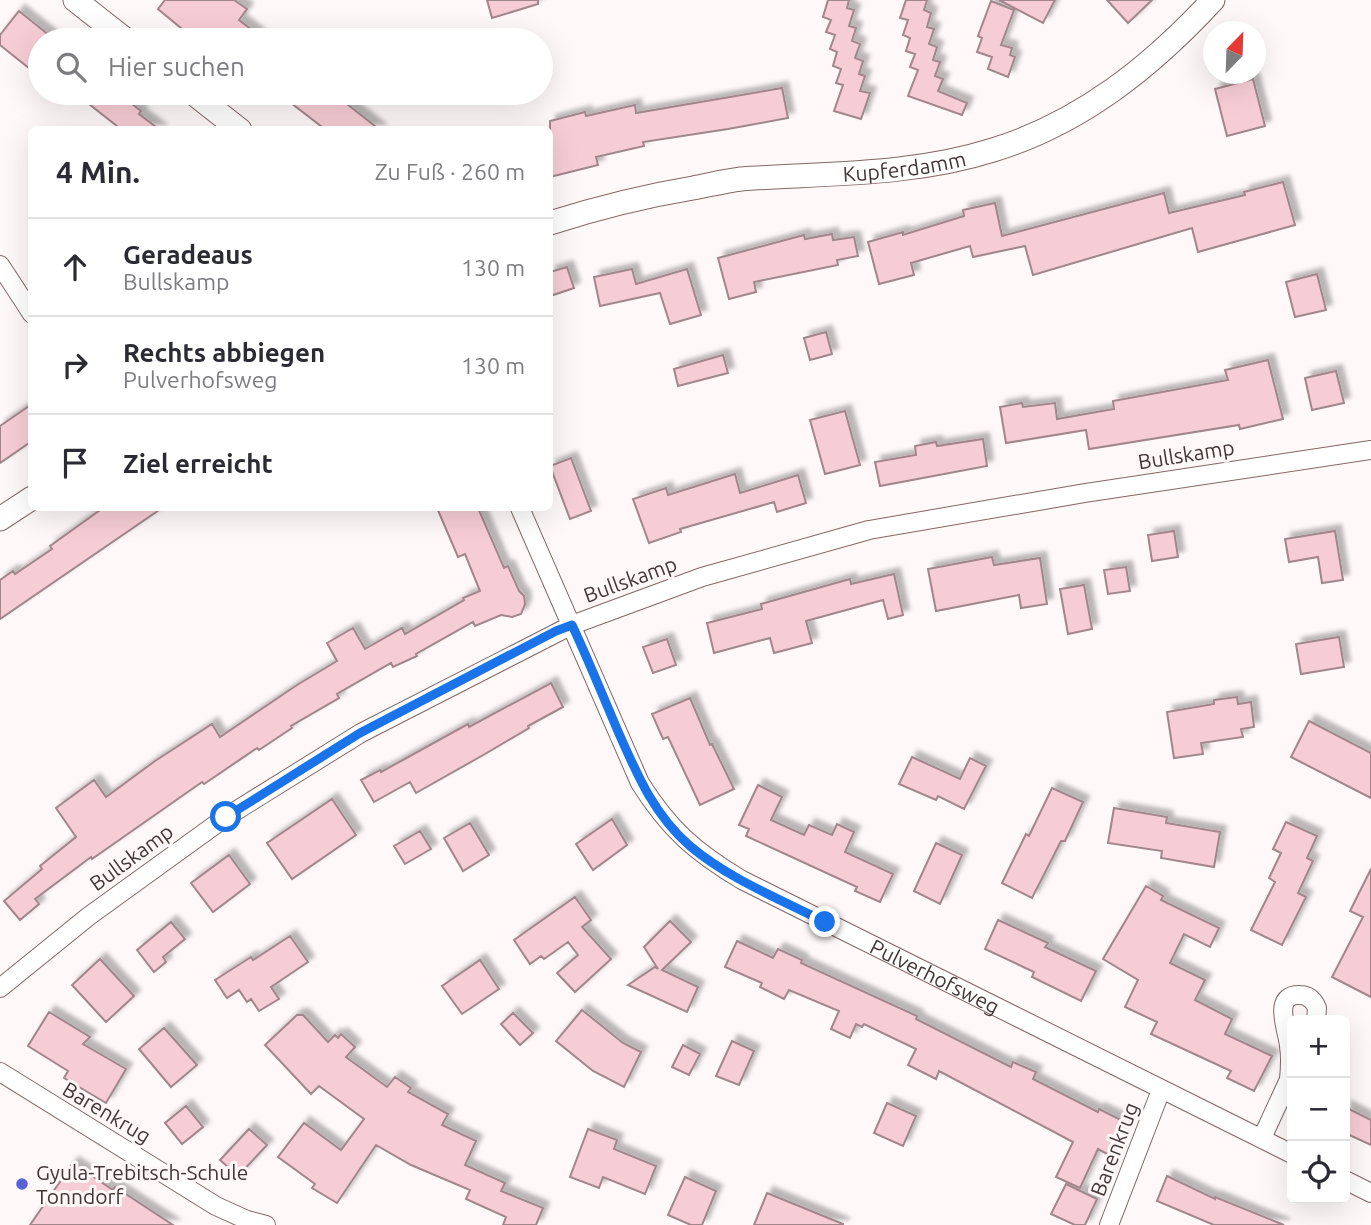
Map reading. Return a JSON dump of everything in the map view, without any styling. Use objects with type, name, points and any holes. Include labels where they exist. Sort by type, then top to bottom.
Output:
[{"type":"street","name":"Kupferdamm","points":[[553,222],[629,201],[737,180],[922,167],[995,150],[1051,127],[1106,96],[1136,75],[1213,0]]},
{"type":"street","points":[[89,4],[114,28]]},
{"type":"street","points":[[208,105],[235,126]]},
{"type":"street","points":[[0,265],[28,308]]},
{"type":"street","name":"Bullskamp","points":[[0,988],[89,916],[226,817],[360,733],[556,631],[702,577],[869,530],[1137,485],[1371,450]]},
{"type":"street","points":[[0,519],[28,501]]},
{"type":"street","name":"Pulverhofsweg","points":[[521,511],[640,783],[658,811],[690,845],[741,880],[1287,1151]]},
{"type":"street","points":[[1287,1033],[1282,1009],[1292,996],[1308,996],[1314,1001],[1316,1015]]},
{"type":"street","name":"Barenkrug","points":[[0,1072],[216,1206],[266,1225]]},
{"type":"street","points":[[1262,1138],[1291,1078]]},
{"type":"street","name":"Barenkrug","points":[[1109,1225],[1161,1090]]},
{"type":"street","points":[[1350,1182],[1371,1193]]},
{"type":"building","points":[[165,0],[234,0],[247,9],[239,20],[249,28],[181,28],[158,9]]},
{"type":"building","points":[[487,0],[538,0],[538,4],[492,18]]},
{"type":"building","points":[[828,0],[849,0],[847,8],[854,10],[849,26],[856,28],[852,41],[860,44],[855,58],[863,61],[859,74],[865,76],[860,91],[870,93],[861,119],[834,111],[843,85],[836,83],[841,69],[833,66],[837,52],[830,49],[835,35],[826,32],[831,20],[823,17]]},
{"type":"building","points":[[906,0],[927,0],[924,10],[931,13],[927,27],[934,29],[929,44],[937,47],[933,60],[940,62],[935,76],[943,79],[938,91],[967,103],[962,115],[908,96],[918,70],[910,67],[915,54],[906,51],[910,38],[903,35],[908,20],[900,18]]},
{"type":"building","points":[[999,0],[1055,0],[1043,23]]},
{"type":"building","points":[[1107,0],[1152,0],[1128,23]]},
{"type":"building","points":[[991,1],[1014,10],[1001,45],[1012,48],[1010,55],[1015,57],[1008,77],[988,69],[992,57],[977,52],[982,38],[978,36]]},
{"type":"building","points":[[19,11],[40,28],[28,28],[28,67],[0,45],[0,35]]},
{"type":"building","points":[[1234,84],[1254,84],[1265,126],[1227,136],[1215,89]]},
{"type":"building","points":[[782,88],[788,118],[643,142],[644,146],[596,157],[598,165],[553,176],[553,126],[550,126],[550,121],[585,112],[586,116],[635,105],[636,113]]},
{"type":"building","points":[[90,105],[133,105],[141,111],[139,114],[155,126],[117,126]]},
{"type":"building","points":[[294,105],[348,105],[375,126],[321,126]]},
{"type":"building","points":[[1283,182],[1295,225],[1198,252],[1192,228],[1033,275],[1025,246],[973,257],[970,246],[911,263],[914,275],[879,284],[868,242],[903,232],[903,235],[964,216],[963,210],[995,203],[1002,236],[1164,193],[1169,213],[1245,195],[1244,192]]},
{"type":"building","points":[[832,234],[833,240],[854,237],[858,256],[837,260],[838,265],[754,282],[756,292],[729,299],[718,258],[804,235],[805,239]]},
{"type":"building","points":[[567,267],[574,288],[553,295],[553,271]]},
{"type":"building","points":[[632,269],[636,284],[687,269],[701,315],[670,324],[660,293],[600,306],[594,277]]},
{"type":"building","points":[[1317,274],[1326,310],[1295,317],[1286,282]]},
{"type":"building","points":[[826,332],[832,354],[810,360],[804,338]]},
{"type":"building","points":[[723,355],[728,373],[678,386],[674,369]]},
{"type":"building","points":[[1268,360],[1283,419],[1240,429],[1239,425],[1089,449],[1086,430],[1006,443],[1000,407],[1022,403],[1023,407],[1055,403],[1057,419],[1114,409],[1113,401],[1228,380],[1225,370]]},
{"type":"building","points":[[1336,371],[1344,403],[1312,410],[1305,378]]},
{"type":"building","points":[[28,407],[28,444],[0,463],[0,426]]},
{"type":"building","points":[[845,411],[860,465],[825,474],[810,420]]},
{"type":"building","points":[[983,439],[987,466],[880,486],[875,462],[916,455],[915,446],[936,442],[937,446]]},
{"type":"building","points":[[571,458],[591,511],[570,519],[553,474],[553,465]]},
{"type":"building","points":[[735,474],[740,493],[798,475],[806,503],[777,512],[774,502],[680,529],[681,532],[649,543],[633,499],[666,488],[668,495]]},
{"type":"building","points":[[99,511],[158,511],[0,619],[0,580],[13,571],[15,574],[52,549],[50,546]]},
{"type":"building","points":[[438,511],[479,511],[504,568],[508,566],[524,596],[525,604],[521,614],[512,617],[501,615],[475,626],[473,622],[416,654],[417,656],[393,667],[391,663],[337,694],[339,698],[291,726],[292,728],[259,750],[257,748],[204,784],[202,782],[92,859],[91,857],[35,899],[39,904],[20,920],[4,901],[42,869],[40,866],[76,837],[56,808],[94,780],[106,797],[212,724],[220,737],[337,661],[327,643],[353,628],[365,649],[402,628],[405,634],[464,600],[463,598],[480,591],[465,554],[458,557]]},
{"type":"building","points":[[1174,531],[1178,557],[1152,561],[1148,535]]},
{"type":"building","points":[[1335,531],[1343,580],[1322,583],[1318,557],[1289,562],[1285,539]]},
{"type":"building","points":[[992,557],[994,565],[1040,558],[1047,604],[1021,608],[1019,595],[936,611],[928,569]]},
{"type":"building","points":[[1126,567],[1130,591],[1108,594],[1104,570]]},
{"type":"building","points":[[894,574],[903,615],[888,619],[883,600],[806,621],[812,643],[774,653],[770,638],[714,653],[707,623],[762,609],[761,604],[850,579],[851,584]]},
{"type":"building","points":[[1084,585],[1092,629],[1068,634],[1060,589]]},
{"type":"building","points":[[1339,637],[1344,667],[1301,674],[1296,644]]},
{"type":"building","points":[[667,639],[676,665],[653,673],[643,647]]},
{"type":"building","points":[[551,683],[563,707],[416,793],[410,782],[374,802],[361,780],[380,770],[381,772],[468,724],[469,727]]},
{"type":"building","points":[[1237,697],[1238,704],[1251,702],[1254,727],[1241,729],[1243,737],[1201,743],[1203,754],[1174,758],[1167,712]]},
{"type":"building","points":[[690,698],[710,745],[712,744],[734,789],[700,805],[668,737],[663,739],[652,714]]},
{"type":"building","points":[[1309,721],[1371,753],[1371,798],[1291,757]]},
{"type":"building","points":[[912,757],[960,779],[970,758],[986,766],[964,809],[938,796],[936,800],[899,784]]},
{"type":"building","points":[[758,785],[782,797],[771,820],[804,835],[809,825],[832,835],[837,824],[854,832],[845,852],[893,874],[880,902],[855,891],[857,887],[746,836],[749,829],[739,825]]},
{"type":"building","points":[[1052,788],[1083,802],[1065,841],[1061,841],[1032,898],[1002,883]]},
{"type":"building","points":[[332,799],[356,835],[292,879],[267,843]]},
{"type":"building","points":[[1114,808],[1167,817],[1166,823],[1220,832],[1214,867],[1161,858],[1162,851],[1108,843]]},
{"type":"building","points":[[612,819],[627,845],[593,870],[576,844]]},
{"type":"building","points":[[1286,822],[1317,836],[1307,858],[1313,861],[1298,893],[1306,897],[1282,945],[1251,930],[1275,882],[1269,878],[1281,853],[1273,849]]},
{"type":"building","points":[[470,823],[489,855],[463,871],[444,838]]},
{"type":"building","points":[[420,831],[431,849],[405,864],[394,846]]},
{"type":"building","points":[[936,843],[962,855],[940,904],[914,891]]},
{"type":"building","points":[[229,855],[250,884],[213,912],[191,883]]},
{"type":"building","points":[[1371,869],[1371,997],[1332,977],[1363,917],[1350,911]]},
{"type":"building","points":[[1146,886],[1163,896],[1161,900],[1219,928],[1210,947],[1184,934],[1170,963],[1205,980],[1195,1000],[1232,1019],[1225,1034],[1272,1056],[1254,1091],[1227,1078],[1231,1071],[1151,1034],[1157,1022],[1125,1007],[1138,980],[1103,959]]},
{"type":"building","points":[[575,897],[591,920],[582,927],[611,959],[575,992],[557,973],[578,955],[568,942],[544,959],[541,956],[530,964],[514,940]]},
{"type":"building","points":[[998,920],[1048,943],[1045,947],[1096,971],[1081,1001],[1032,977],[1034,972],[985,949]]},
{"type":"building","points":[[670,921],[691,942],[662,970],[698,987],[687,1012],[628,985],[655,967],[658,969],[644,947]]},
{"type":"building","points":[[171,922],[185,939],[163,957],[166,962],[154,972],[137,950]]},
{"type":"building","points":[[290,936],[308,962],[271,987],[279,999],[259,1011],[251,999],[247,1002],[239,990],[227,998],[215,980]]},
{"type":"building","points":[[737,941],[773,958],[778,949],[802,960],[801,963],[917,1016],[916,1019],[1011,1067],[1013,1062],[1036,1072],[1033,1079],[1098,1112],[1099,1109],[1125,1122],[1109,1155],[1098,1149],[1080,1188],[1056,1177],[1073,1142],[939,1071],[936,1079],[908,1065],[916,1049],[864,1024],[862,1027],[856,1024],[850,1038],[831,1029],[839,1011],[789,990],[784,999],[760,987],[762,983],[725,967]]},
{"type":"building","points":[[100,959],[134,996],[106,1022],[72,985]]},
{"type":"building","points":[[480,960],[499,989],[462,1014],[442,986]]},
{"type":"building","points":[[582,1010],[623,1043],[641,1052],[624,1087],[593,1071],[556,1041]]},
{"type":"building","points":[[49,1012],[90,1037],[83,1044],[126,1069],[106,1103],[64,1078],[68,1071],[28,1046]]},
{"type":"building","points":[[513,1013],[533,1033],[520,1045],[501,1024]]},
{"type":"building","points":[[297,1015],[303,1015],[328,1042],[335,1035],[338,1038],[341,1034],[355,1047],[346,1057],[387,1087],[395,1077],[411,1088],[408,1092],[448,1114],[442,1125],[476,1141],[465,1165],[505,1183],[501,1191],[543,1208],[536,1225],[503,1225],[506,1217],[466,1199],[470,1190],[411,1165],[376,1145],[337,1203],[312,1188],[315,1184],[278,1157],[304,1123],[341,1150],[364,1119],[319,1086],[311,1094],[265,1045]]},
{"type":"building","points":[[164,1028],[197,1065],[171,1087],[139,1049]]},
{"type":"building","points":[[732,1041],[754,1051],[739,1085],[716,1076]]},
{"type":"building","points":[[683,1045],[700,1054],[689,1075],[672,1067]]},
{"type":"building","points":[[887,1103],[916,1116],[903,1146],[874,1133]]},
{"type":"building","points":[[186,1106],[203,1127],[182,1144],[165,1123]]},
{"type":"building","points":[[1350,1110],[1371,1120],[1371,1145],[1350,1135]]},
{"type":"building","points":[[249,1129],[267,1145],[238,1176],[220,1160]]},
{"type":"building","points":[[588,1129],[617,1140],[614,1149],[656,1166],[645,1194],[603,1177],[599,1188],[570,1177]]},
{"type":"building","points":[[73,1163],[113,1190],[115,1187],[173,1225],[30,1225]]},
{"type":"building","points":[[1167,1176],[1215,1199],[1284,1225],[1214,1225],[1157,1201]]},
{"type":"building","points":[[685,1177],[716,1191],[702,1225],[691,1225],[668,1215]]},
{"type":"building","points":[[1066,1184],[1097,1199],[1085,1225],[1075,1225],[1051,1214]]},
{"type":"building","points":[[767,1193],[843,1224],[843,1225],[754,1225]]},
{"type":"place","name":"Gyula-Trebitsch-Schule Tonndorf","points":[[22,1184]]},
{"type":"route","points":[[226,817],[360,733],[572,625],[640,783],[673,830],[710,860],[741,880],[825,922]]}]
